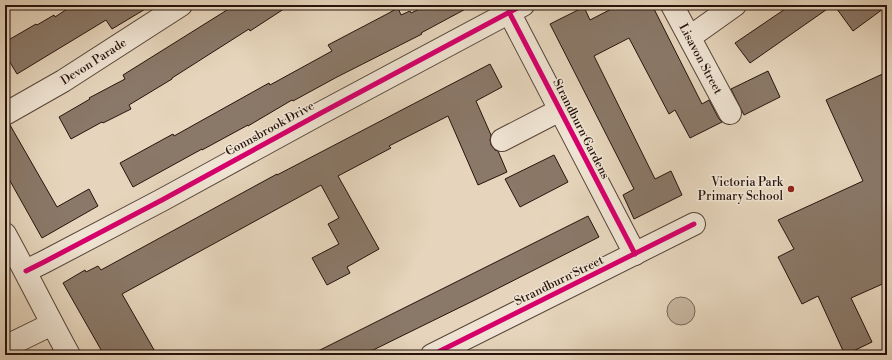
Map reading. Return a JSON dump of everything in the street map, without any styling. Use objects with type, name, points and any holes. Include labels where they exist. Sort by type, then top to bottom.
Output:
[{"type":"street","name":"Lisavon Street","points":[[672,5],[730,113]]},
{"type":"street","points":[[690,37],[736,5]]},
{"type":"street","name":"Devon Parade","points":[[5,114],[62,81],[175,6]]},
{"type":"street","name":"Strandburn Gardens","points":[[516,9],[560,110],[635,254]]},
{"type":"street","name":"Connsbrook Drive","points":[[26,271],[169,196],[321,112],[516,9]]},
{"type":"street","points":[[502,140],[560,110]]},
{"type":"street","name":"Strandburn Street","points":[[432,355],[694,224]]},
{"type":"street","points":[[5,234],[26,271],[69,355]]},
{"type":"street","points":[[5,347],[52,324]]},
{"type":"shaded area","points":[[681,297],[691,301],[695,311],[691,321],[681,325],[671,321],[667,311],[671,301]]},
{"type":"building","points":[[73,5],[152,5],[112,29],[106,20],[17,74],[5,54],[5,42],[54,15],[55,17]]},
{"type":"building","points":[[235,5],[290,5],[250,31],[249,29],[129,105],[131,109],[103,123],[102,122],[71,139],[59,117],[90,99],[89,98],[125,79],[123,75]]},
{"type":"building","points":[[428,5],[473,5],[421,33],[422,34],[293,101],[292,100],[248,126],[202,149],[133,187],[120,163],[173,134],[174,136],[269,83],[270,85],[332,51],[328,45],[398,8],[401,15],[410,11],[411,13]]},
{"type":"building","points":[[619,5],[652,5],[702,104],[709,100],[722,122],[690,138],[675,110],[669,114],[629,38],[594,56],[655,179],[671,171],[682,195],[634,219],[623,195],[634,189],[550,24],[584,7],[590,20]]},
{"type":"building","points":[[791,5],[833,5],[750,63],[735,43]]},
{"type":"building","points":[[834,5],[887,5],[887,6],[853,31]]},
{"type":"building","points":[[490,64],[502,87],[476,101],[491,135],[491,145],[498,151],[507,172],[478,185],[448,116],[389,146],[391,148],[338,176],[379,249],[347,267],[350,273],[327,285],[312,258],[339,244],[328,224],[339,218],[321,185],[122,294],[157,355],[104,355],[63,283],[85,270],[86,272],[98,266],[101,270],[277,174]]},
{"type":"building","points":[[768,71],[780,97],[744,115],[731,89]]},
{"type":"building","points":[[887,72],[887,282],[851,298],[872,342],[845,355],[818,296],[802,304],[778,257],[794,249],[778,220],[863,181],[826,100]]},
{"type":"building","points":[[10,125],[57,207],[89,189],[98,206],[42,238],[5,172],[5,126]]},
{"type":"building","points":[[554,155],[568,182],[520,207],[505,179]]},
{"type":"building","points":[[588,216],[599,237],[479,298],[363,355],[310,355]]},
{"type":"cycle path","points":[[26,271],[162,200],[523,5]]},
{"type":"cycle path","points":[[509,12],[635,254]]},
{"type":"cycle path","points":[[432,355],[694,224]]},
{"type":"place","name":"Victoria Park Primary School","points":[[791,189]]}]
